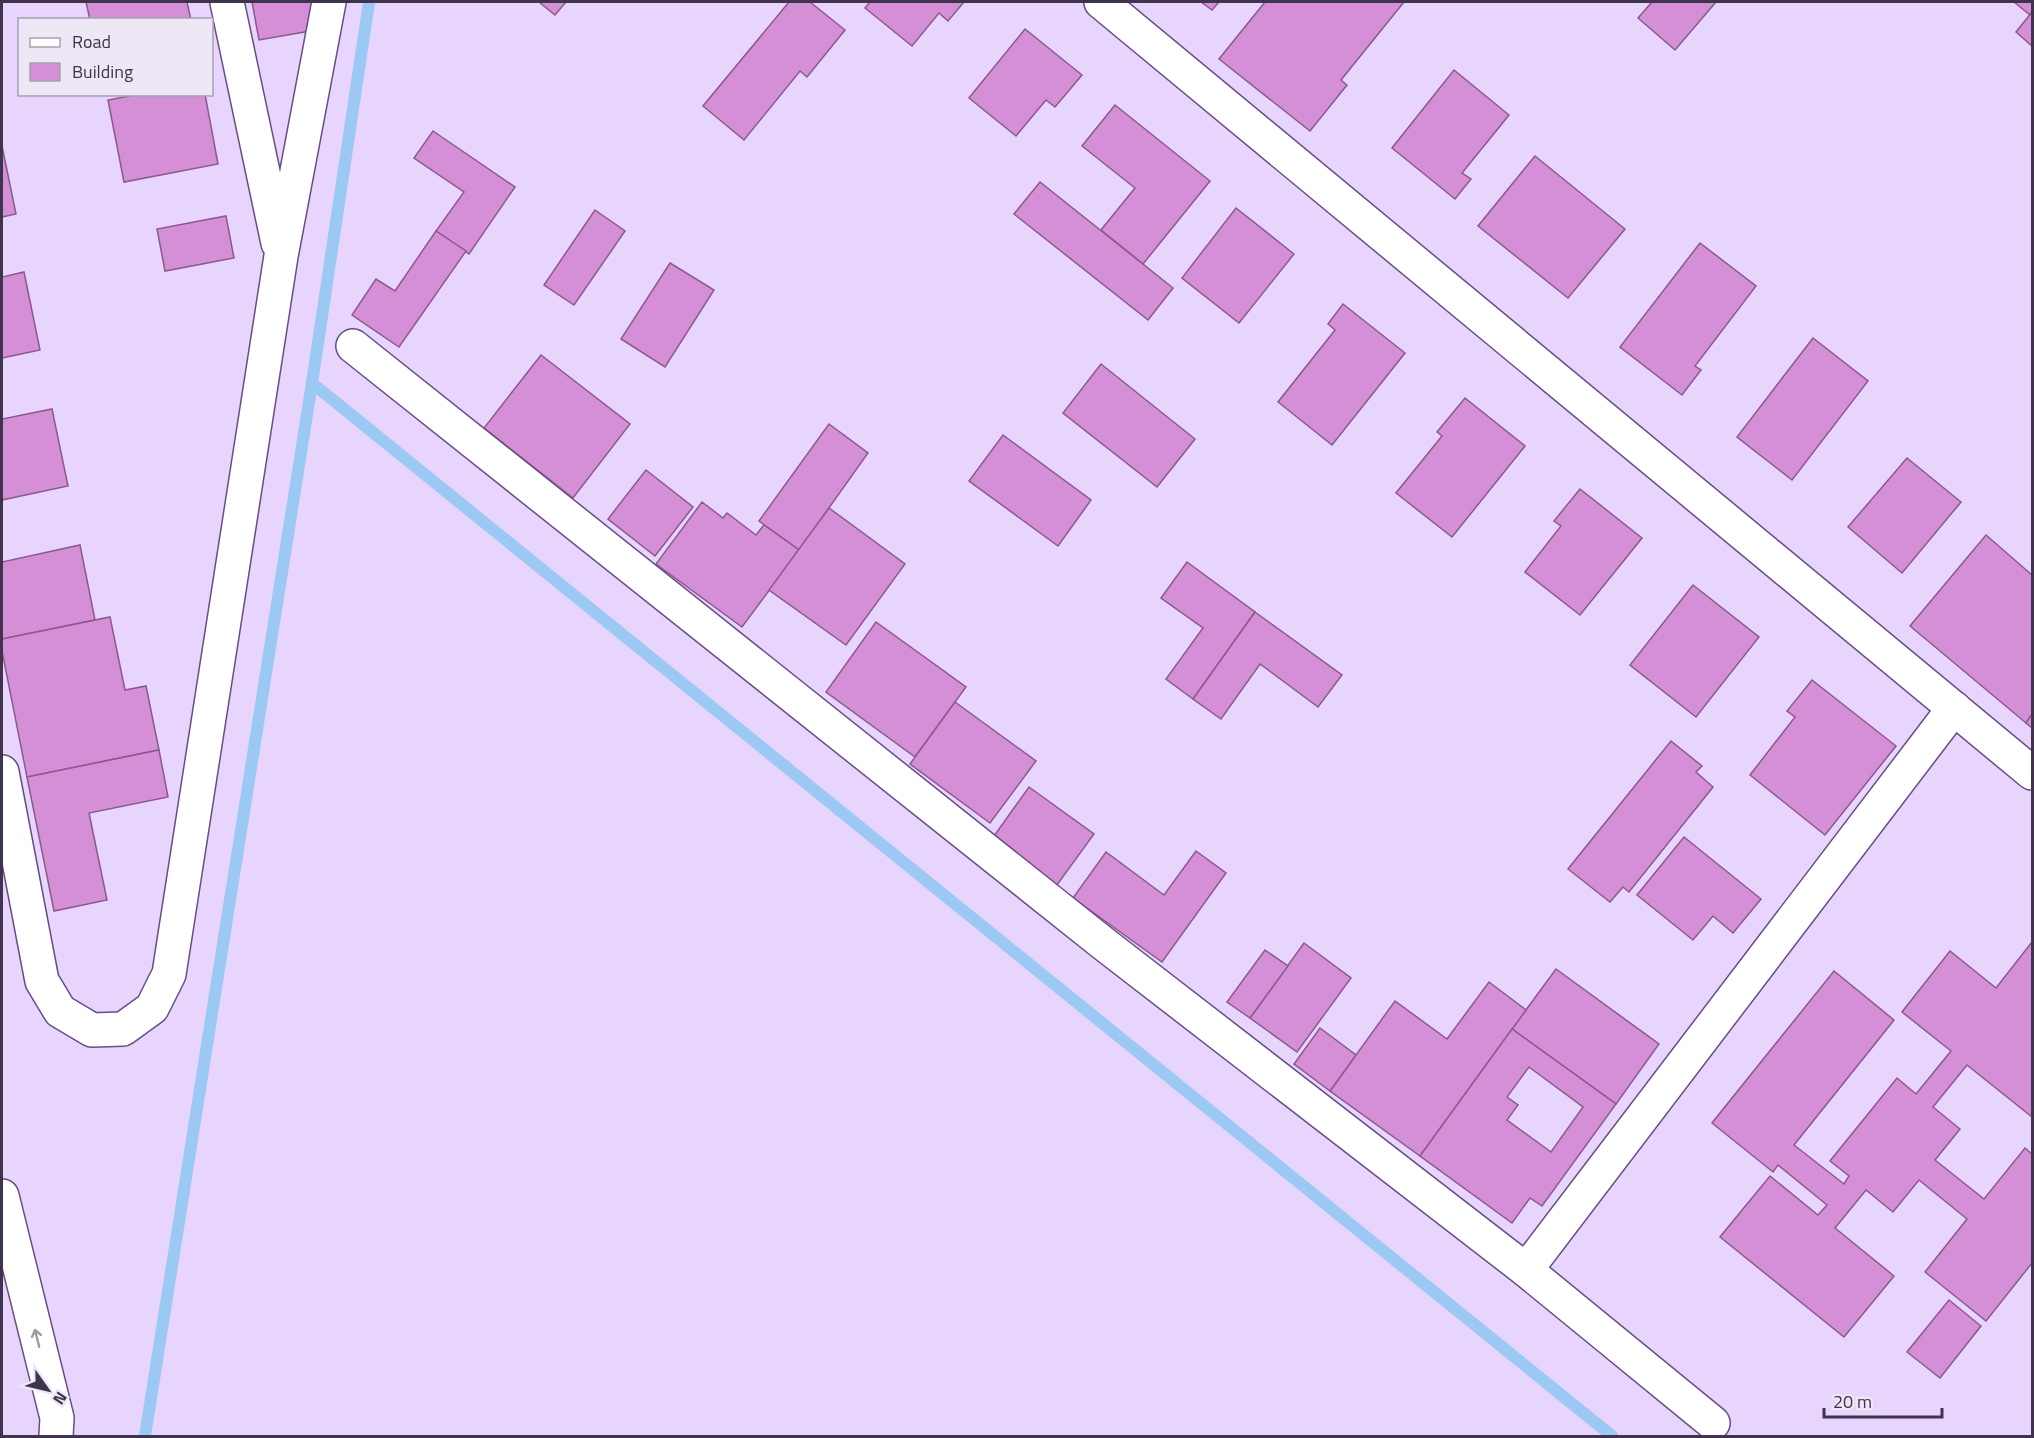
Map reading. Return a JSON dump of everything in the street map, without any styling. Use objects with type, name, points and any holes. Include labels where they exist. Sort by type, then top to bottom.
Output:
[{"type":"main road","points":[[227,2],[281,256]]},
{"type":"main road","points":[[2,772],[42,981],[60,1011],[92,1030],[123,1029],[152,1008],[169,974],[281,256],[330,2]]},
{"type":"main road","points":[[1101,2],[2032,773]]},
{"type":"main road","points":[[353,346],[1104,944],[1526,1270],[1713,1423]]},
{"type":"main road","points":[[1526,1270],[1954,708]]},
{"type":"main road","points":[[2,1196],[57,1418],[56,1437]]},
{"type":"building","points":[[86,2],[187,2],[191,18],[90,18]]},
{"type":"building","points":[[252,2],[314,2],[310,31],[259,40]]},
{"type":"building","points":[[539,2],[566,2],[555,15]]},
{"type":"building","points":[[789,2],[810,2],[845,30],[807,77],[800,71],[744,140],[703,106]]},
{"type":"building","points":[[870,2],[964,2],[948,21],[939,13],[912,46],[865,8]]},
{"type":"building","points":[[1201,2],[1219,2],[1212,10]]},
{"type":"building","points":[[1265,2],[1404,2],[1341,80],[1347,85],[1310,131],[1219,59]]},
{"type":"building","points":[[1652,2],[1716,2],[1675,50],[1638,18]]},
{"type":"building","points":[[2014,2],[2032,2],[2030,15]]},
{"type":"building","points":[[2032,12],[2032,46],[2016,32]]},
{"type":"building","points":[[1025,29],[1082,75],[1055,107],[1046,100],[1016,136],[969,98]]},
{"type":"building","points":[[1454,70],[1509,115],[1462,173],[1471,179],[1455,199],[1392,148]]},
{"type":"building","points":[[129,96],[205,96],[218,164],[124,182],[108,100]]},
{"type":"building","points":[[1115,105],[1210,181],[1143,264],[1101,230],[1135,188],[1082,146]]},
{"type":"building","points":[[433,131],[515,187],[469,254],[436,231],[464,192],[414,158]]},
{"type":"building","points":[[2,146],[16,214],[2,217]]},
{"type":"building","points":[[1535,156],[1625,229],[1568,298],[1478,226]]},
{"type":"building","points":[[1040,182],[1173,288],[1148,320],[1014,214]]},
{"type":"building","points":[[1236,208],[1294,254],[1239,323],[1182,278]]},
{"type":"building","points":[[595,210],[625,231],[574,305],[544,285]]},
{"type":"building","points":[[226,216],[234,258],[165,271],[157,229]]},
{"type":"building","points":[[436,231],[466,251],[399,347],[352,315],[376,279],[395,291]]},
{"type":"building","points":[[1700,243],[1756,286],[1695,366],[1701,370],[1682,395],[1620,347]]},
{"type":"building","points":[[670,263],[714,290],[665,367],[621,339]]},
{"type":"building","points":[[24,272],[40,350],[2,358],[2,277]]},
{"type":"building","points":[[1343,304],[1405,353],[1332,445],[1278,402],[1335,330],[1328,324]]},
{"type":"building","points":[[1813,338],[1868,381],[1792,480],[1737,437]]},
{"type":"building","points":[[541,355],[630,424],[573,498],[484,428]]},
{"type":"building","points":[[1101,364],[1195,439],[1157,487],[1063,413]]},
{"type":"building","points":[[1465,398],[1525,446],[1452,537],[1396,493],[1442,436],[1437,432]]},
{"type":"building","points":[[52,409],[68,486],[2,500],[2,419]]},
{"type":"building","points":[[829,424],[868,453],[799,550],[759,521]]},
{"type":"building","points":[[1003,435],[1091,500],[1058,546],[969,481]]},
{"type":"building","points":[[1907,458],[1961,502],[1902,573],[1848,527]]},
{"type":"building","points":[[646,470],[693,507],[655,556],[608,519]]},
{"type":"building","points":[[1580,489],[1642,538],[1580,615],[1525,572],[1561,526],[1554,521]]},
{"type":"building","points":[[702,502],[723,518],[727,513],[756,535],[764,525],[799,550],[742,627],[656,564]]},
{"type":"building","points":[[829,508],[905,564],[846,645],[769,590]]},
{"type":"building","points":[[1986,535],[2032,575],[2032,714],[2026,723],[1910,626]]},
{"type":"building","points":[[80,545],[95,620],[2,639],[2,562]]},
{"type":"building","points":[[1187,562],[1255,612],[1193,699],[1166,679],[1203,628],[1161,598]]},
{"type":"building","points":[[1693,585],[1759,637],[1696,717],[1630,665]]},
{"type":"building","points":[[1255,612],[1342,675],[1318,707],[1260,664],[1221,719],[1193,699]]},
{"type":"building","points":[[110,617],[125,690],[146,686],[159,750],[27,777],[2,651],[2,639]]},
{"type":"building","points":[[876,622],[966,687],[915,757],[826,692]]},
{"type":"building","points":[[1812,680],[1896,746],[1825,835],[1750,775],[1795,717],[1787,711]]},
{"type":"building","points":[[955,702],[1036,761],[990,823],[910,764]]},
{"type":"building","points":[[2032,714],[2032,728],[2026,723]]},
{"type":"building","points":[[1671,741],[1702,766],[1696,772],[1713,787],[1629,892],[1623,887],[1610,902],[1568,869]]},
{"type":"building","points":[[159,750],[168,797],[89,813],[107,900],[54,911],[27,777]]},
{"type":"building","points":[[1029,787],[1094,834],[1054,889],[989,843]]},
{"type":"building","points":[[1684,837],[1761,899],[1733,933],[1713,916],[1693,940],[1637,895]]},
{"type":"building","points":[[1196,851],[1226,873],[1162,962],[1073,898],[1106,852],[1164,895]]},
{"type":"building","points":[[2032,942],[2032,1117],[1967,1065],[1933,1107],[1960,1129],[1935,1160],[1984,1199],[2025,1148],[2032,1154],[2032,1263],[1986,1321],[1925,1272],[1967,1219],[1919,1180],[1893,1212],[1866,1190],[1835,1228],[1894,1276],[1844,1337],[1720,1237],[1770,1176],[1818,1215],[1827,1205],[1778,1165],[1773,1172],[1712,1123],[1834,971],[1894,1020],[1794,1145],[1844,1184],[1849,1176],[1830,1161],[1897,1078],[1916,1094],[1951,1051],[1902,1012],[1950,951],[1996,988]]},
{"type":"building","points":[[1304,943],[1351,978],[1297,1052],[1250,1018]]},
{"type":"building","points":[[1265,950],[1288,966],[1250,1018],[1227,1002]]},
{"type":"building","points":[[1556,969],[1659,1044],[1616,1104],[1512,1029]]},
{"type":"building","points":[[1489,982],[1526,1010],[1420,1156],[1330,1091],[1395,1001],[1447,1039]]},
{"type":"building","points":[[1320,1028],[1356,1055],[1330,1091],[1294,1064]]},
{"type":"building","points":[[1512,1029],[1616,1104],[1542,1206],[1530,1198],[1512,1223],[1420,1156]],"holes":[[[1529,1067],[1583,1107],[1551,1152],[1507,1120],[1518,1105],[1507,1097]]]},
{"type":"building","points":[[1949,1300],[1981,1326],[1940,1378],[1907,1352]]},
{"type":"waterway","points":[[145,1436],[312,383],[369,2]]},
{"type":"waterway","points":[[312,383],[1612,1436]]}]
